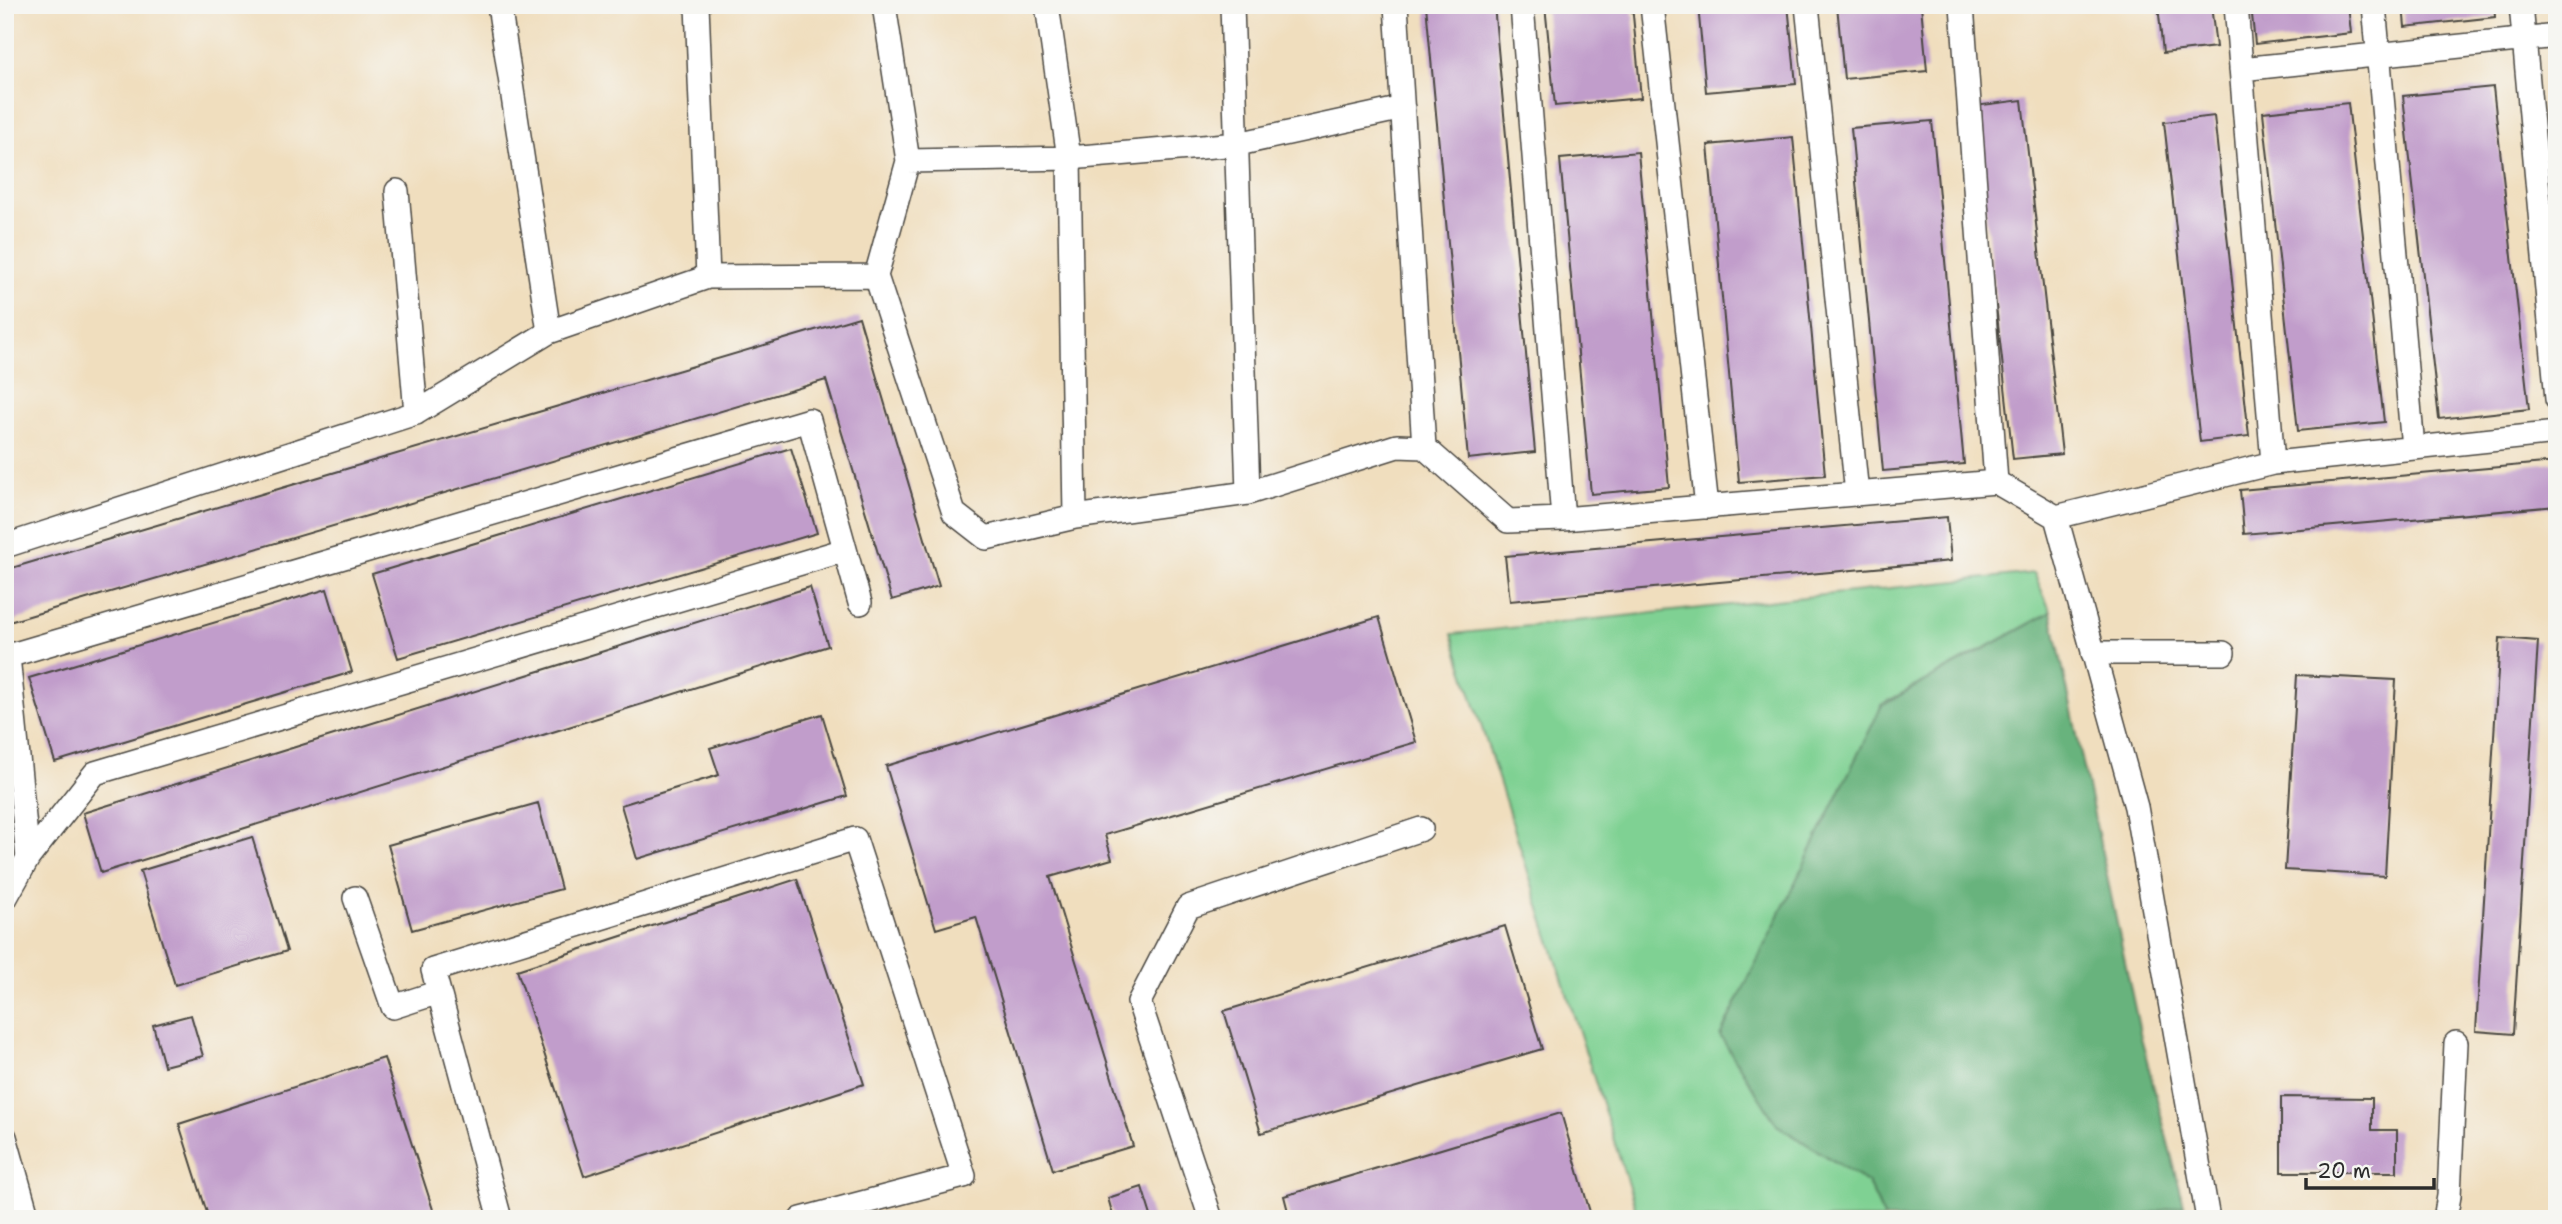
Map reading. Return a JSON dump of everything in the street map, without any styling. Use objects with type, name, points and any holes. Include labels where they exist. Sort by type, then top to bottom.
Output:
[{"type":"lane","points":[[499,5],[549,332]]},
{"type":"lane","points":[[697,5],[708,277]]},
{"type":"lane","points":[[884,5],[908,161],[876,276],[954,513],[986,538],[1076,517],[1248,493],[1397,446],[1423,447],[1508,521],[1563,519],[1996,482],[2056,517],[2136,807],[2208,1219]]},
{"type":"lane","points":[[1047,5],[1069,158],[1076,517]]},
{"type":"lane","points":[[1232,5],[1248,493]]},
{"type":"lane","points":[[1396,5],[1423,447]]},
{"type":"lane","points":[[1522,5],[1563,519]]},
{"type":"lane","points":[[1652,5],[1707,507]]},
{"type":"lane","points":[[1807,5],[1857,494]]},
{"type":"lane","points":[[1962,5],[1996,482]]},
{"type":"lane","points":[[2236,5],[2273,463]]},
{"type":"lane","points":[[2374,5],[2413,448]]},
{"type":"lane","points":[[2521,5],[2557,399]]},
{"type":"lane","points":[[2241,69],[2557,36]]},
{"type":"lane","points":[[908,161],[1069,158],[1238,144],[1403,108]]},
{"type":"lane","points":[[397,191],[416,413]]},
{"type":"lane","points":[[5,546],[416,413],[549,332],[708,277],[876,276]]},
{"type":"lane","points":[[28,858],[6,652],[809,420],[860,603]]},
{"type":"lane","points":[[2056,517],[2273,463],[2557,433]]},
{"type":"lane","points":[[5,899],[28,858],[95,773],[845,550]]},
{"type":"lane","points":[[2094,653],[2224,653]]},
{"type":"lane","points":[[1211,1219],[1139,1002],[1188,907],[1421,829]]},
{"type":"lane","points":[[500,1219],[433,970],[855,839],[964,1176],[801,1219]]},
{"type":"lane","points":[[355,898],[393,1007],[439,992]]},
{"type":"lane","points":[[2445,1219],[2449,1196],[2456,1044]]},
{"type":"lane","points":[[5,1137],[20,1216]]},
{"type":"green space","points":[[2034,573],[2051,612],[1881,705],[1777,1125],[1868,1183],[1885,1219],[1639,1219],[1452,634]]},
{"type":"green space","points":[[2051,612],[2141,1037],[2184,1205],[2128,1219],[1885,1219],[1868,1183],[1777,1125],[1720,1036],[1882,705]]},
{"type":"green space","points":[[2184,1205],[2185,1219],[2128,1219]]},
{"type":"building","points":[[1426,5],[1494,5],[1535,452],[1468,459]]},
{"type":"building","points":[[1545,5],[1632,5],[1641,98],[1555,106]]},
{"type":"building","points":[[1698,5],[1788,5],[1796,84],[1706,92]]},
{"type":"building","points":[[1837,5],[1921,5],[1927,71],[1844,79]]},
{"type":"building","points":[[2158,5],[2211,5],[2216,47],[2163,53]]},
{"type":"building","points":[[2251,5],[2348,5],[2351,33],[2255,44]]},
{"type":"building","points":[[2403,5],[2494,5],[2495,17],[2405,27]]},
{"type":"building","points":[[2551,80],[2557,80],[2557,117],[2555,117]]},
{"type":"building","points":[[2493,87],[2529,409],[2439,419],[2403,96]]},
{"type":"building","points":[[2022,100],[2062,454],[2013,459],[1974,106]]},
{"type":"building","points":[[2348,103],[2384,422],[2298,431],[2263,112]]},
{"type":"building","points":[[2214,116],[2249,436],[2200,442],[2164,122]]},
{"type":"building","points":[[1932,121],[1964,464],[1883,471],[1851,128]]},
{"type":"building","points":[[1793,137],[1825,475],[1739,482],[1708,145]]},
{"type":"building","points":[[1638,152],[1669,487],[1591,494],[1560,159]]},
{"type":"building","points":[[859,317],[939,586],[892,600],[826,380],[9,622],[5,611],[5,570]]},
{"type":"building","points":[[791,448],[817,533],[398,658],[372,574]]},
{"type":"building","points":[[2557,462],[2557,506],[2244,534],[2240,490]]},
{"type":"building","points":[[1947,517],[1951,561],[1510,601],[1505,556]]},
{"type":"building","points":[[810,587],[828,646],[101,873],[83,813]]},
{"type":"building","points":[[327,589],[352,672],[55,762],[29,678]]},
{"type":"building","points":[[1379,617],[1416,742],[1105,835],[1112,859],[1050,877],[1133,1146],[1053,1170],[976,917],[936,929],[886,766]]},
{"type":"building","points":[[2500,638],[2538,641],[2513,1034],[2476,1031]]},
{"type":"building","points":[[2297,675],[2396,680],[2385,876],[2285,870]]},
{"type":"building","points":[[822,714],[847,796],[637,859],[621,805],[719,775],[710,748]]},
{"type":"building","points":[[538,803],[561,889],[412,930],[388,845]]},
{"type":"building","points":[[252,837],[287,951],[175,985],[140,871]]},
{"type":"building","points":[[797,879],[864,1084],[584,1176],[517,970]]},
{"type":"building","points":[[1505,926],[1542,1049],[1261,1133],[1224,1011]]},
{"type":"building","points":[[191,1015],[203,1056],[164,1066],[153,1025]]},
{"type":"building","points":[[384,1058],[436,1219],[209,1219],[179,1124]]},
{"type":"building","points":[[2281,1097],[2372,1098],[2372,1130],[2397,1130],[2397,1172],[2281,1172]]},
{"type":"building","points":[[1561,1113],[1592,1219],[1290,1219],[1284,1196]]},
{"type":"building","points":[[1142,1187],[1152,1219],[1114,1219],[1108,1198]]}]
